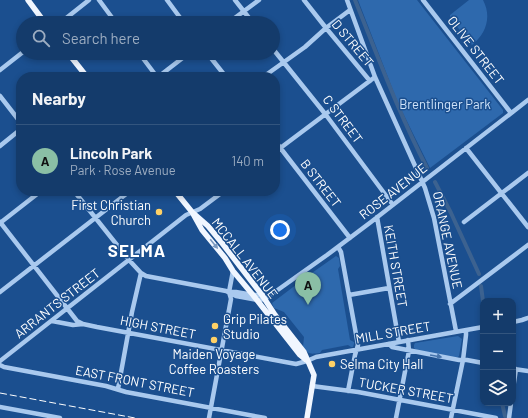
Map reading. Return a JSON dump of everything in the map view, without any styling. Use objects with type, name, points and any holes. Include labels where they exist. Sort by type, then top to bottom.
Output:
[{"type":"main road","points":[[28,0],[40,16]]},
{"type":"main road","points":[[74,60],[83,72]]},
{"type":"main road","name":"MCCALL AVENUE","points":[[179,196],[192,212],[208,226],[225,246],[242,271],[265,297],[275,315],[304,352],[307,361]]},
{"type":"main road","name":"MCCALL AVENUE","points":[[192,212],[202,230],[225,258],[233,271],[299,354],[307,361]]},
{"type":"main road","points":[[307,361],[314,375],[307,418]]},
{"type":"street","points":[[69,16],[89,0]]},
{"type":"street","points":[[99,0],[111,16]]},
{"type":"street","points":[[167,0],[179,16]]},
{"type":"street","points":[[235,0],[248,16]]},
{"type":"street","points":[[237,16],[258,0]]},
{"type":"street","name":"D STREET","points":[[304,0],[370,81]]},
{"type":"street","name":"ORANGE AVENUE","points":[[347,0],[375,78],[423,182],[434,218],[456,332]]},
{"type":"street","name":"OLIVE STREET","points":[[423,0],[511,113]]},
{"type":"street","points":[[270,72],[305,47],[326,28],[350,10]]},
{"type":"street","points":[[0,70],[16,57]]},
{"type":"street","name":"C STREET","points":[[280,58],[326,115],[393,205]]},
{"type":"street","points":[[144,60],[153,72]]},
{"type":"street","points":[[164,72],[180,60]]},
{"type":"street","points":[[213,60],[222,72]]},
{"type":"street","points":[[280,148],[375,78]]},
{"type":"street","points":[[0,96],[16,117]]},
{"type":"street","name":"ROSE AVENUE","points":[[265,297],[277,291],[338,247],[528,100]]},
{"type":"street","points":[[0,146],[16,133]]},
{"type":"street","name":"B STREET","points":[[280,148],[350,238]]},
{"type":"street","points":[[466,148],[528,227]]},
{"type":"street","points":[[464,222],[528,173]]},
{"type":"street","points":[[35,196],[0,223],[77,321],[82,324]]},
{"type":"street","points":[[78,196],[129,260],[141,273],[146,276],[229,292],[236,292],[255,298],[265,297]]},
{"type":"street","points":[[0,292],[124,196]]},
{"type":"street","name":"ARRANTS STREET","points":[[0,361],[186,215],[200,209],[217,196]]},
{"type":"street","name":"KEITH STREET","points":[[376,217],[399,342]]},
{"type":"street","points":[[450,304],[528,245]]},
{"type":"street","points":[[338,247],[341,252],[358,345],[348,391]]},
{"type":"street","points":[[208,418],[231,299],[229,292],[233,271]]},
{"type":"street","points":[[118,389],[128,332],[141,273]]},
{"type":"street","points":[[349,296],[389,288]]},
{"type":"street","points":[[516,321],[528,318]]},
{"type":"street","name":"HIGH STREET","points":[[52,321],[82,324],[128,332],[296,364],[307,361]]},
{"type":"street","name":"MILL STREET","points":[[307,361],[316,357],[357,349],[480,328]]},
{"type":"street","points":[[451,418],[463,360],[466,330]]},
{"type":"street","points":[[396,418],[409,351],[408,340]]},
{"type":"street","points":[[389,344],[392,347],[409,351],[480,362]]},
{"type":"street","name":"EAST FRONT STREET","points":[[0,365],[118,389],[126,392],[265,418]]},
{"type":"street","points":[[516,369],[528,372]]},
{"type":"street","name":"TUCKER STREET","points":[[312,386],[400,400],[496,418]]},
{"type":"street","points":[[509,418],[511,406]]},
{"type":"street","points":[[0,407],[60,418]]},
{"type":"green space","name":"Brentlinger Park","points":[[358,0],[417,0],[503,110],[503,113],[430,168],[398,103]]},
{"type":"green space","points":[[469,0],[483,0],[487,13],[484,30],[477,41],[472,45],[450,18],[450,15]]},
{"type":"green space","points":[[336,256],[339,258],[340,266],[338,269],[350,340],[354,342],[354,344],[353,347],[348,345],[322,350],[320,353],[314,354],[310,353],[303,347],[304,337],[284,312],[274,308],[272,303]]},
{"type":"green space","points":[[458,336],[462,339],[459,356],[457,358],[416,350],[414,348],[415,343]]},
{"type":"waterway","points":[[355,0],[398,106],[427,168]]},
{"type":"waterway","points":[[435,182],[479,274]]},
{"type":"waterway","points":[[481,286],[483,298]]},
{"type":"waterway","points":[[503,406],[505,416]]},
{"type":"railway","points":[[0,393],[135,418]]},
{"type":"place","name":"First Christian Church","points":[[159,212]]},
{"type":"place","name":"Lincoln Park","points":[[308,305]]},
{"type":"place","name":"Grip Pilates Studio","points":[[215,326]]},
{"type":"place","name":"Maiden Voyage Coffee Roasters","points":[[214,340]]},
{"type":"place","name":"Selma City Hall","points":[[332,364]]},
{"type":"district","name":"SELMA","points":[[137,251]]}]
